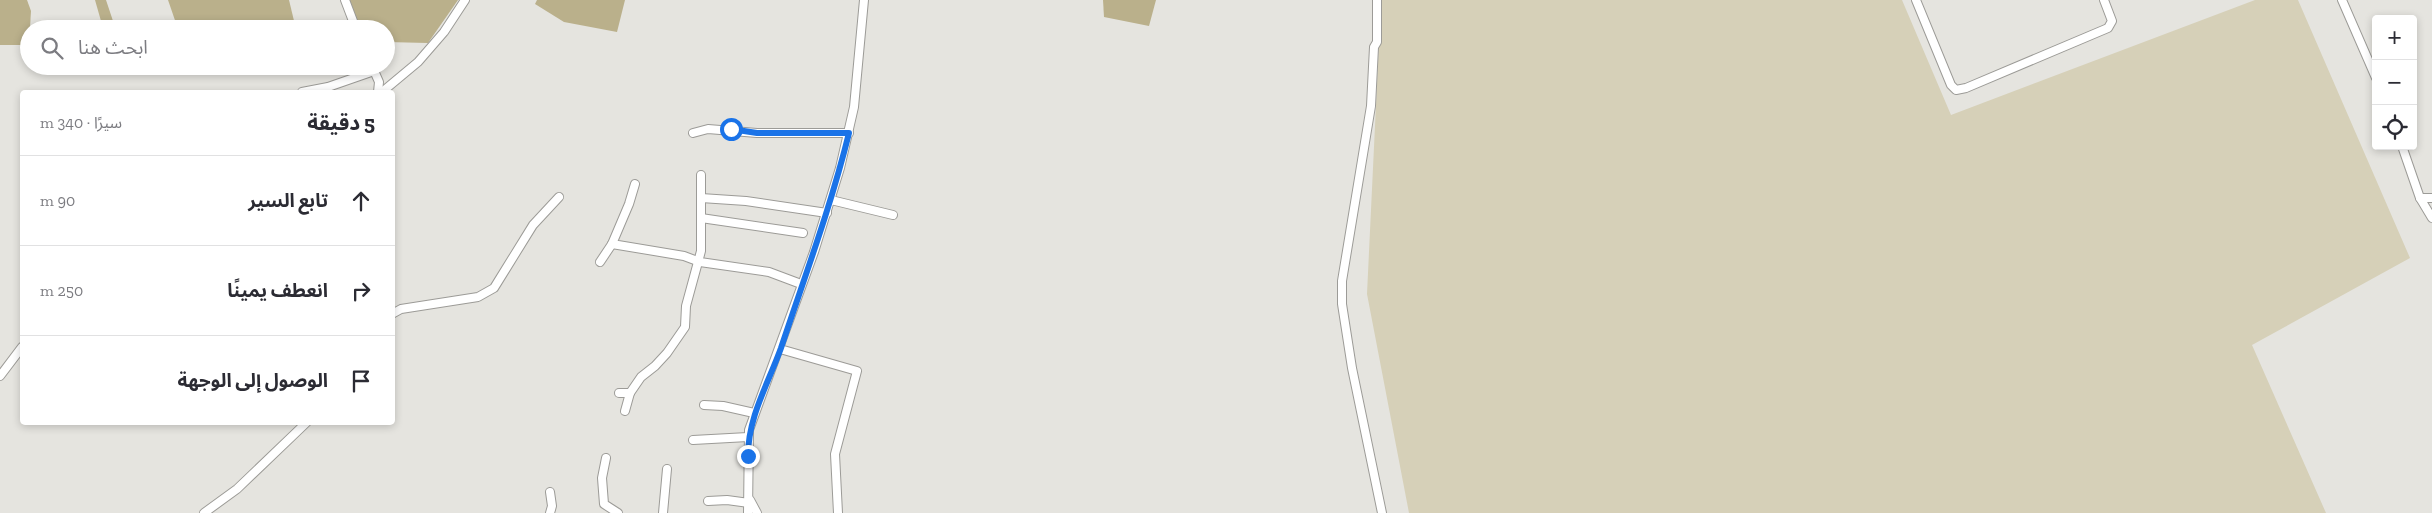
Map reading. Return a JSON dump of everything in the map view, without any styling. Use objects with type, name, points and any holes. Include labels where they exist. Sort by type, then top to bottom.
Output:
[{"type":"street","points":[[345,0],[353,20]]},
{"type":"street","points":[[384,90],[418,62],[444,32],[465,0]]},
{"type":"street","points":[[748,513],[748,437],[754,413],[780,349],[801,284],[827,214],[849,133],[861,56],[864,0]]},
{"type":"street","points":[[1377,0],[1377,42],[1374,47],[1371,106],[1342,281],[1342,304],[1358,396],[1382,513]]},
{"type":"street","points":[[1916,0],[1952,85],[1956,90],[1966,88],[2108,28],[2112,21],[2104,0]]},
{"type":"street","points":[[2342,0],[2372,69]]},
{"type":"street","points":[[312,90],[328,87],[358,75]]},
{"type":"street","points":[[376,75],[379,82],[378,90]]},
{"type":"street","points":[[693,133],[708,128],[757,133],[849,133]]},
{"type":"street","points":[[2403,150],[2420,198],[2432,218]]},
{"type":"street","points":[[626,411],[630,393],[641,377],[667,353],[685,327],[686,306],[700,262],[702,240],[701,175]]},
{"type":"street","points":[[600,262],[612,244],[635,184]]},
{"type":"street","points":[[395,312],[401,309],[478,296],[494,288],[533,225],[559,197]]},
{"type":"street","points":[[701,198],[746,200],[827,214]]},
{"type":"street","points":[[2420,198],[2432,198]]},
{"type":"street","points":[[831,200],[893,215]]},
{"type":"street","points":[[701,218],[803,233]]},
{"type":"street","points":[[612,244],[684,256],[700,262],[769,272],[801,284]]},
{"type":"street","points":[[780,349],[857,371],[835,454],[838,513]]},
{"type":"street","points":[[0,376],[20,350]]},
{"type":"street","points":[[619,393],[630,393]]},
{"type":"street","points":[[704,405],[723,406],[754,413]]},
{"type":"street","points":[[204,513],[237,489],[304,425]]},
{"type":"street","points":[[693,440],[748,437]]},
{"type":"street","points":[[606,458],[602,478],[604,504],[618,513]]},
{"type":"street","points":[[663,513],[667,469]]},
{"type":"street","points":[[550,492],[552,506],[550,513]]},
{"type":"street","points":[[708,502],[727,500],[749,501]]},
{"type":"street","points":[[749,501],[757,513]]},
{"type":"shaded area","points":[[0,0],[27,0],[31,11],[30,20],[20,20],[20,45],[0,45]]},
{"type":"shaded area","points":[[95,0],[106,0],[113,20],[101,20]]},
{"type":"shaded area","points":[[168,0],[289,0],[294,20],[175,20]]},
{"type":"shaded area","points":[[347,0],[458,0],[428,43],[395,42],[395,20],[355,20]]},
{"type":"shaded area","points":[[537,0],[625,0],[617,32],[564,22],[535,4]]},
{"type":"shaded area","points":[[1103,0],[1156,0],[1149,26],[1104,17]]},
{"type":"shaded area","points":[[1381,0],[1902,0],[1951,115],[2255,0],[2298,0],[2410,258],[2252,345],[2326,513],[1409,513],[1367,294]]},
{"type":"route","points":[[731,129],[757,133],[807,131],[849,133],[827,214],[801,284],[780,349],[752,418],[748,437],[748,456]]}]
